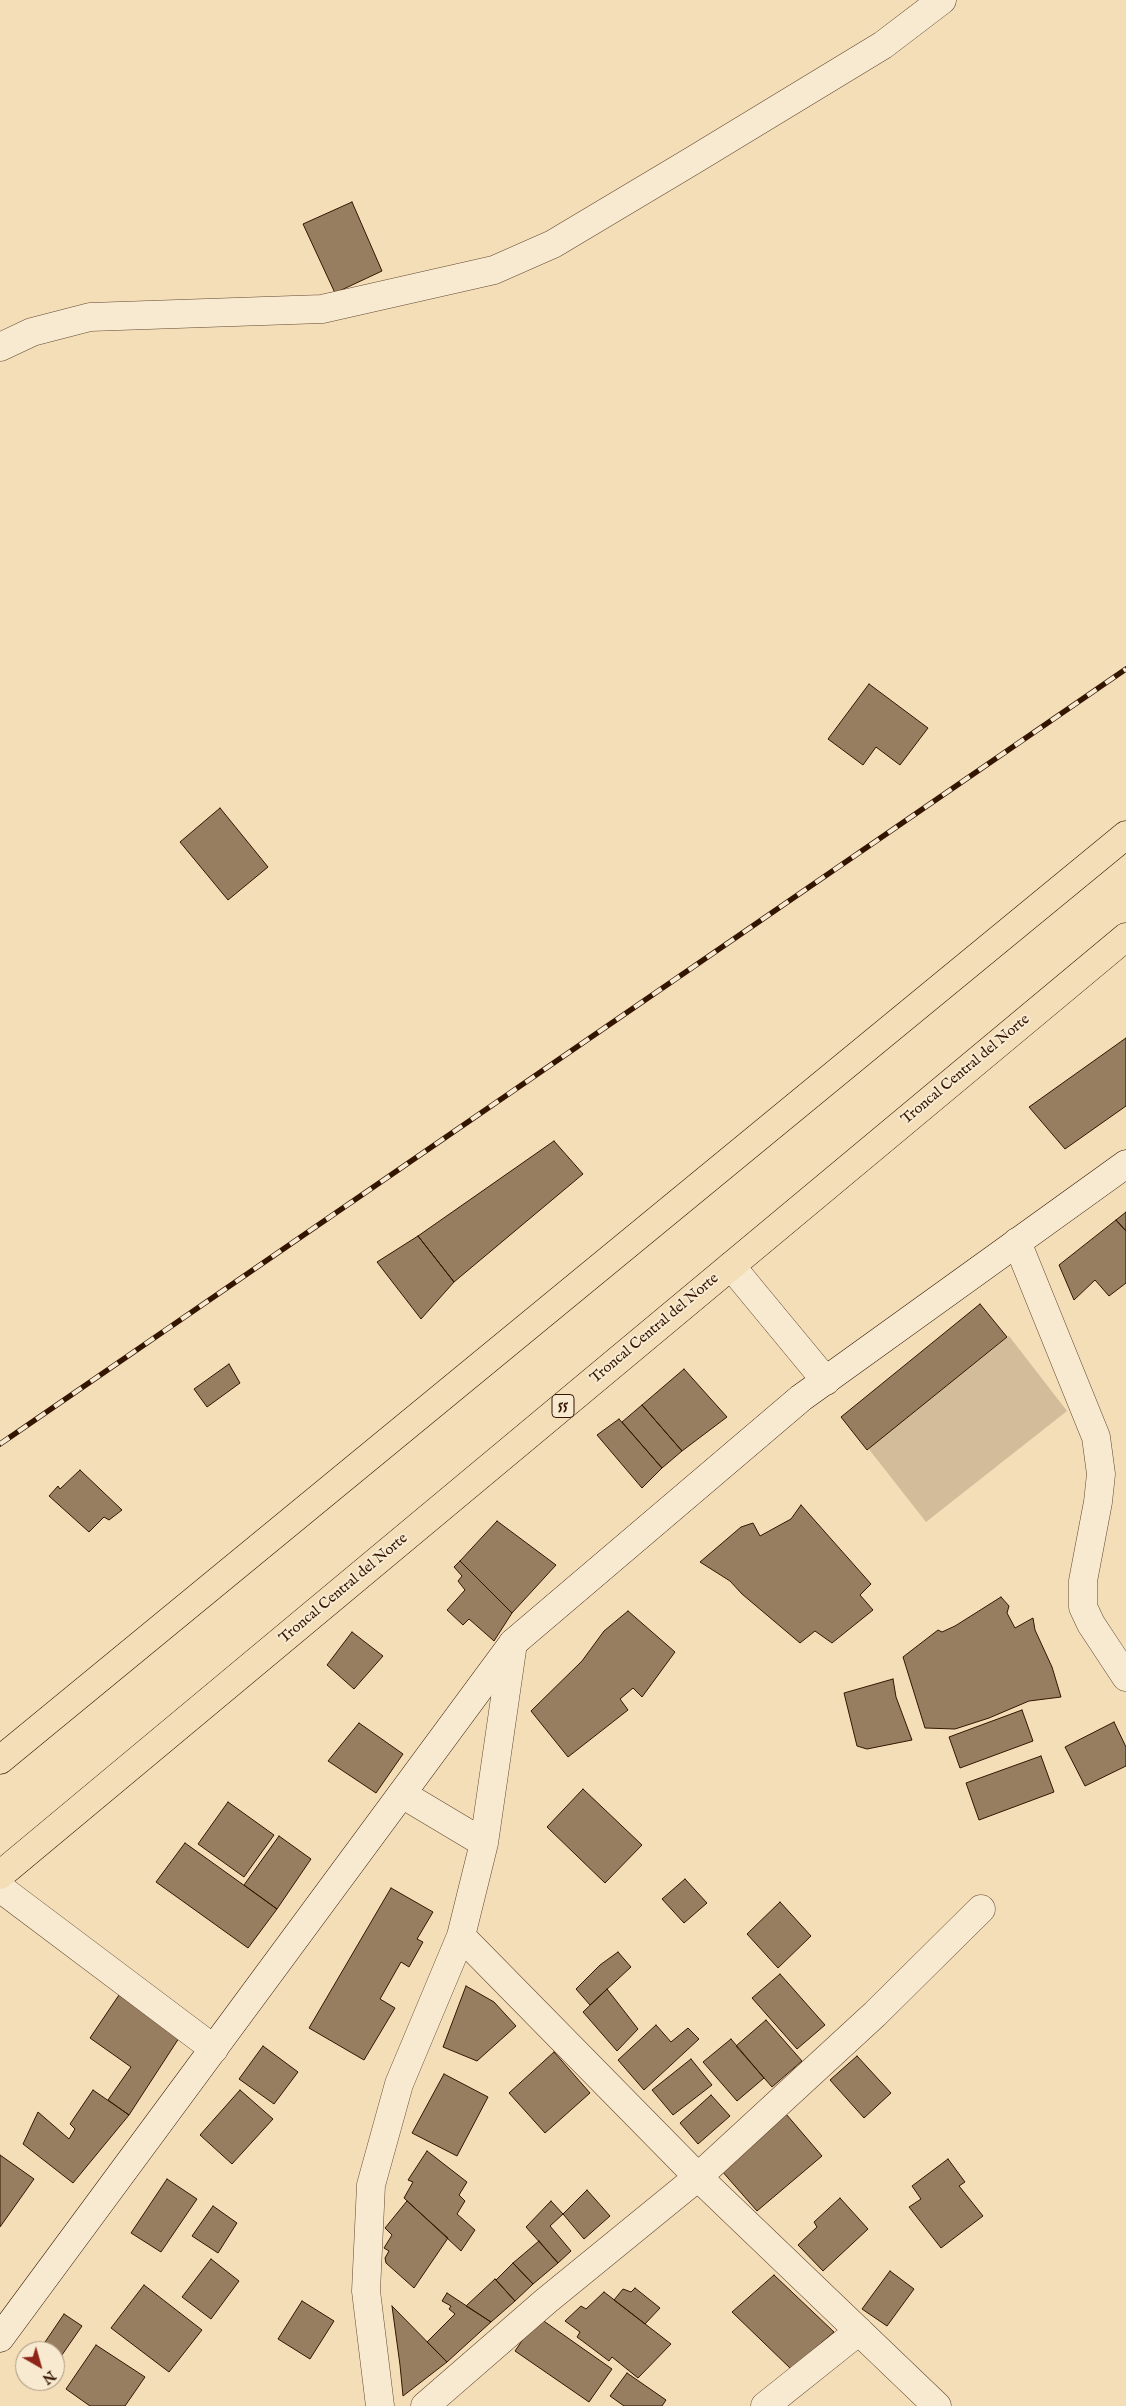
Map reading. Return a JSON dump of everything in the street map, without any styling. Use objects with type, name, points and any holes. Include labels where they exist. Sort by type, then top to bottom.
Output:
[{"type":"highway","points":[[0,1760],[1126,835]]},
{"type":"highway","name":"Troncal Central del Norte","points":[[0,1875],[1126,937]]},
{"type":"street","points":[[0,347],[32,332],[90,317],[322,308],[494,270],[553,244],[692,161],[883,45],[942,0]]},
{"type":"street","points":[[0,2338],[513,1643],[801,1398],[1126,1164]]},
{"type":"street","points":[[1017,1242],[1096,1437],[1101,1474],[1098,1502],[1083,1581],[1083,1607],[1091,1624],[1126,1677]]},
{"type":"street","points":[[731,1266],[826,1381]]},
{"type":"street","points":[[380,2406],[366,2291],[371,2185],[400,2084],[460,1936],[484,1843],[513,1643]]},
{"type":"street","points":[[402,1794],[484,1843]]},
{"type":"street","points":[[0,1888],[214,2049]]},
{"type":"street","points":[[425,2406],[546,2301],[698,2177],[875,2014],[981,1908]]},
{"type":"street","points":[[460,1936],[698,2177],[937,2406]]},
{"type":"street","points":[[764,2406],[859,2331]]},
{"type":"shaded area","points":[[1009,1336],[1067,1411],[926,1522],[868,1448]]},
{"type":"building","points":[[352,202],[382,271],[335,293],[303,224]]},
{"type":"building","points":[[869,684],[928,728],[900,765],[876,747],[863,765],[828,739]]},
{"type":"building","points":[[220,808],[268,867],[228,900],[180,842]]},
{"type":"building","points":[[1126,1038],[1126,1106],[1065,1149],[1029,1107]]},
{"type":"building","points":[[554,1141],[583,1174],[454,1282],[418,1236]]},
{"type":"building","points":[[1126,1212],[1126,1231],[1116,1220]]},
{"type":"building","points":[[1116,1220],[1126,1231],[1126,1283],[1109,1296],[1095,1280],[1074,1300],[1059,1265]]},
{"type":"building","points":[[418,1236],[454,1282],[421,1319],[377,1262]]},
{"type":"building","points":[[980,1304],[1007,1337],[867,1450],[841,1417]]},
{"type":"building","points":[[229,1364],[240,1383],[207,1407],[194,1389]]},
{"type":"building","points":[[684,1369],[727,1417],[682,1451],[642,1405]]},
{"type":"building","points":[[642,1405],[682,1451],[662,1468],[622,1422]]},
{"type":"building","points":[[619,1419],[662,1468],[642,1488],[597,1435]]},
{"type":"building","points":[[80,1470],[122,1510],[109,1520],[104,1517],[89,1532],[49,1496],[58,1486],[60,1489]]},
{"type":"building","points":[[801,1505],[871,1584],[860,1595],[873,1610],[832,1643],[815,1631],[800,1643],[742,1594],[730,1581],[700,1562],[741,1527],[753,1523],[760,1536],[791,1519]]},
{"type":"building","points":[[497,1521],[556,1565],[512,1613],[460,1561]]},
{"type":"building","points":[[460,1561],[512,1613],[494,1641],[469,1619],[463,1625],[447,1610],[465,1590],[458,1581],[462,1576],[454,1567]]},
{"type":"building","points":[[1001,1597],[1009,1606],[1007,1613],[1015,1628],[1033,1618],[1035,1630],[1052,1667],[1061,1697],[1029,1701],[989,1718],[955,1729],[925,1728],[903,1657],[938,1630],[942,1632],[955,1626]]},
{"type":"building","points":[[628,1611],[675,1652],[642,1697],[633,1688],[620,1699],[628,1710],[568,1757],[531,1711],[582,1661],[604,1631]]},
{"type":"building","points":[[352,1632],[383,1656],[354,1689],[327,1665]]},
{"type":"building","points":[[893,1679],[896,1697],[912,1740],[867,1749],[857,1746],[844,1693]]},
{"type":"building","points":[[1022,1710],[1033,1741],[960,1768],[949,1737]]},
{"type":"building","points":[[1114,1722],[1126,1747],[1126,1766],[1085,1786],[1065,1747]]},
{"type":"building","points":[[359,1723],[403,1754],[376,1793],[328,1761]]},
{"type":"building","points":[[1041,1756],[1054,1792],[979,1820],[966,1783]]},
{"type":"building","points":[[583,1789],[642,1845],[605,1883],[547,1827]]},
{"type":"building","points":[[228,1802],[274,1835],[244,1877],[198,1844]]},
{"type":"building","points":[[279,1836],[311,1859],[277,1909],[244,1885]]},
{"type":"building","points":[[185,1843],[277,1909],[248,1948],[156,1882]]},
{"type":"building","points":[[685,1879],[707,1903],[684,1923],[662,1899]]},
{"type":"building","points":[[391,1888],[433,1912],[417,1939],[423,1942],[409,1967],[401,1962],[380,1999],[395,2008],[364,2060],[309,2028]]},
{"type":"building","points":[[780,1902],[811,1936],[778,1968],[747,1934]]},
{"type":"building","points":[[618,1952],[631,1967],[590,2005],[576,1989],[600,1965]]},
{"type":"building","points":[[780,1974],[825,2025],[797,2049],[752,1998]]},
{"type":"building","points":[[466,1986],[494,2002],[516,2026],[477,2061],[443,2047]]},
{"type":"building","points":[[607,1989],[638,2029],[617,2051],[583,2012]]},
{"type":"building","points":[[119,1995],[179,2038],[129,2115],[108,2100],[131,2067],[90,2038]]},
{"type":"building","points":[[766,2020],[802,2061],[772,2087],[736,2046]]},
{"type":"building","points":[[656,2025],[671,2042],[688,2028],[699,2039],[644,2090],[618,2060]]},
{"type":"building","points":[[731,2039],[764,2078],[737,2101],[703,2062]]},
{"type":"building","points":[[263,2046],[298,2072],[274,2104],[239,2079]]},
{"type":"building","points":[[554,2052],[590,2093],[545,2133],[509,2093]]},
{"type":"building","points":[[857,2056],[891,2093],[864,2118],[830,2080]]},
{"type":"building","points":[[691,2059],[712,2085],[673,2115],[652,2090]]},
{"type":"building","points":[[444,2074],[488,2097],[457,2156],[412,2133]]},
{"type":"building","points":[[93,2090],[129,2115],[73,2183],[23,2144],[38,2112],[69,2139],[75,2129],[70,2124]]},
{"type":"building","points":[[240,2090],[273,2119],[232,2164],[200,2135]]},
{"type":"building","points":[[711,2095],[730,2116],[698,2144],[680,2123]]},
{"type":"building","points":[[786,2114],[822,2156],[757,2211],[721,2170]]},
{"type":"building","points":[[427,2151],[467,2182],[459,2195],[465,2201],[457,2214],[475,2230],[461,2251],[404,2198],[413,2182],[408,2180]]},
{"type":"building","points":[[0,2155],[34,2179],[0,2227]]},
{"type":"building","points":[[948,2159],[965,2182],[959,2186],[983,2216],[941,2248],[909,2207],[921,2199],[912,2186]]},
{"type":"building","points":[[167,2179],[197,2199],[161,2252],[131,2233]]},
{"type":"building","points":[[587,2190],[610,2216],[584,2239],[563,2214]]},
{"type":"building","points":[[840,2198],[868,2229],[823,2271],[798,2245],[817,2227],[814,2222]]},
{"type":"building","points":[[407,2201],[448,2238],[414,2288],[386,2263],[385,2258],[389,2251],[384,2248],[392,2235],[385,2228]]},
{"type":"building","points":[[551,2201],[563,2214],[550,2226],[571,2251],[558,2263],[526,2227]]},
{"type":"building","points":[[213,2206],[237,2223],[218,2253],[192,2236]]},
{"type":"building","points":[[539,2241],[558,2263],[533,2284],[513,2263]]},
{"type":"building","points":[[211,2259],[239,2281],[211,2319],[182,2297]]},
{"type":"building","points":[[513,2263],[533,2284],[515,2301],[496,2280]]},
{"type":"building","points":[[890,2271],[914,2289],[887,2326],[862,2309]]},
{"type":"building","points":[[774,2275],[834,2332],[791,2369],[732,2312]]},
{"type":"building","points":[[495,2279],[515,2301],[491,2322],[466,2306]]},
{"type":"building","points":[[144,2285],[202,2330],[169,2372],[111,2328]]},
{"type":"building","points":[[635,2288],[660,2308],[645,2324],[614,2300],[623,2289],[631,2292]]},
{"type":"building","points":[[604,2292],[671,2344],[638,2378],[612,2357],[609,2361],[577,2337],[580,2332],[565,2321],[581,2306],[586,2309]]},
{"type":"building","points":[[447,2293],[491,2322],[447,2362],[427,2342],[455,2314],[449,2309],[451,2306],[442,2301]]},
{"type":"building","points":[[302,2301],[334,2321],[310,2359],[278,2339]]},
{"type":"building","points":[[392,2306],[447,2362],[403,2396],[400,2365]]},
{"type":"building","points":[[64,2314],[82,2326],[65,2351],[65,2341],[46,2341]]},
{"type":"building","points":[[538,2317],[612,2369],[589,2402],[515,2351]]},
{"type":"building","points":[[96,2345],[145,2377],[125,2406],[90,2406],[66,2389]]},
{"type":"building","points":[[627,2373],[666,2400],[662,2406],[624,2406],[610,2396]]},
{"type":"railway","points":[[0,1444],[1126,669]]}]
